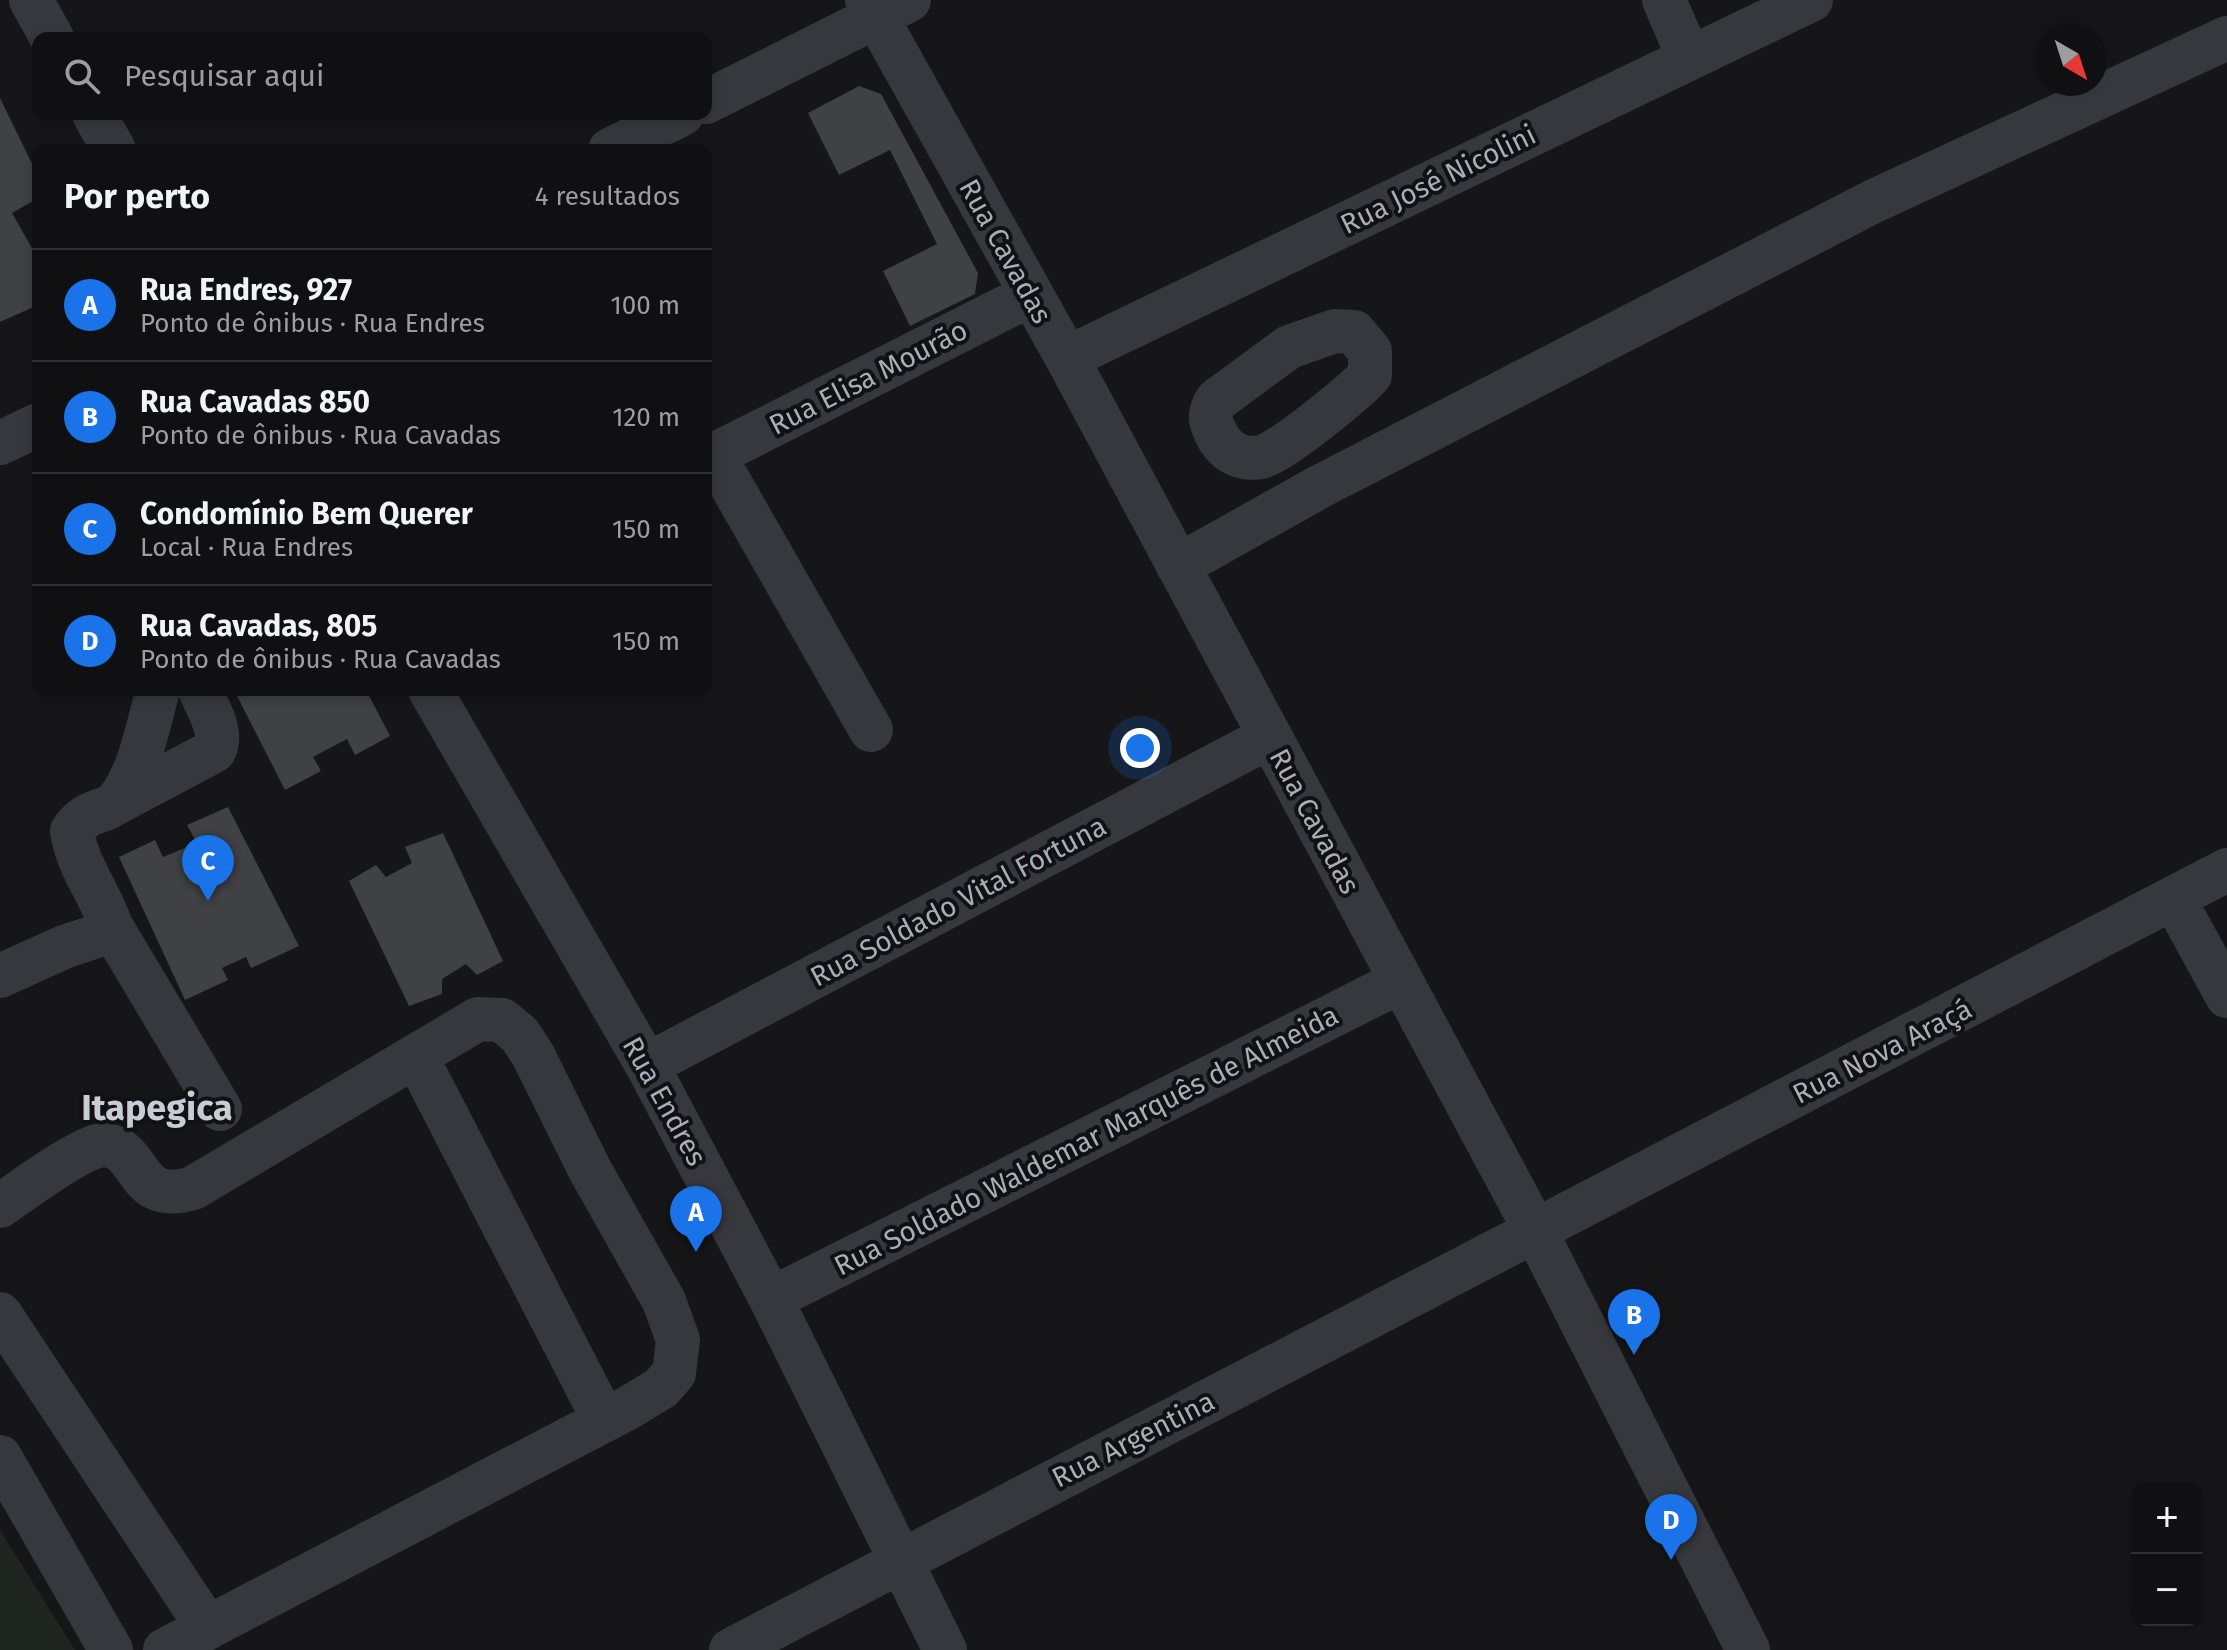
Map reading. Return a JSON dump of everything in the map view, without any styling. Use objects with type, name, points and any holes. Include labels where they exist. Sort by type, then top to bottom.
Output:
[{"type":"street","points":[[31,0],[49,32]]},
{"type":"street","points":[[1664,0],[1689,58]]},
{"type":"street","name":"Rua José Nicolini","points":[[1067,358],[1811,0]]},
{"type":"street","points":[[712,99],[884,5]]},
{"type":"street","name":"Rua Cavadas","points":[[884,5],[1030,295],[1067,358],[1535,1230],[1748,1650]]},
{"type":"street","points":[[1178,566],[1290,503],[1874,201],[2227,38]]},
{"type":"street","points":[[97,120],[111,144]]},
{"type":"street","points":[[622,144],[670,120]]},
{"type":"street","name":"Rua Elisa Mourão","points":[[712,456],[1030,295]]},
{"type":"street","points":[[0,443],[32,428]]},
{"type":"street","points":[[1265,457],[1290,503]]},
{"type":"street","points":[[712,460],[871,730]]},
{"type":"street","points":[[116,803],[136,767],[156,696]]},
{"type":"street","points":[[202,696],[217,732],[219,742],[214,751],[81,818],[72,831],[75,854],[111,926],[220,1109]]},
{"type":"street","name":"Rua Endres","points":[[433,696],[647,1065],[771,1299],[945,1650]]},
{"type":"street","name":"Rua Soldado Vital Fortuna","points":[[647,1065],[1269,737]]},
{"type":"street","name":"Rua Nova Araçá","points":[[1535,1230],[2227,870]]},
{"type":"street","points":[[2174,899],[2227,996]]},
{"type":"street","points":[[0,976],[64,947],[97,936],[111,926]]},
{"type":"street","name":"Rua Soldado Waldemar Marquês de Almeida","points":[[771,1299],[1401,981]]},
{"type":"street","points":[[0,1206],[78,1154],[106,1145],[119,1151],[156,1189],[176,1193],[193,1188],[478,1019],[502,1020],[520,1035],[533,1055],[590,1170],[664,1301],[678,1340],[674,1373],[661,1388],[165,1650]]},
{"type":"street","points":[[416,1056],[604,1420]]},
{"type":"street","name":"Rua Argentina","points":[[731,1650],[1535,1230]]},
{"type":"street","points":[[0,1314],[208,1628]]},
{"type":"street","points":[[0,1457],[111,1650]]},
{"type":"shaded area","points":[[0,1530],[75,1650],[0,1650]]},
{"type":"building","points":[[859,86],[881,94],[978,273],[975,294],[910,326],[883,271],[937,244],[890,150],[839,175],[808,113]]},
{"type":"building","points":[[0,98],[32,164],[32,201],[12,213],[32,248],[32,308],[0,322]]},
{"type":"building","points":[[237,696],[369,696],[390,736],[355,755],[347,739],[313,757],[321,771],[285,790]]},
{"type":"building","points":[[228,807],[299,946],[251,968],[246,957],[222,968],[228,980],[185,1000],[119,857],[155,840],[163,857],[197,843],[187,825]]},
{"type":"building","points":[[443,833],[503,961],[477,975],[466,964],[442,979],[442,994],[409,1006],[349,881],[376,865],[386,877],[412,863],[405,847]]},
{"type":"place","name":"Condomínio Bem Querer","points":[[208,901]]},
{"type":"place","name":"Rua Endres, 927","points":[[696,1252]]},
{"type":"place","name":"Rua Cavadas 850","points":[[1634,1355]]},
{"type":"place","name":"Rua Cavadas, 805","points":[[1671,1560]]},
{"type":"district","name":"Itapegica","points":[[157,1107]]}]
